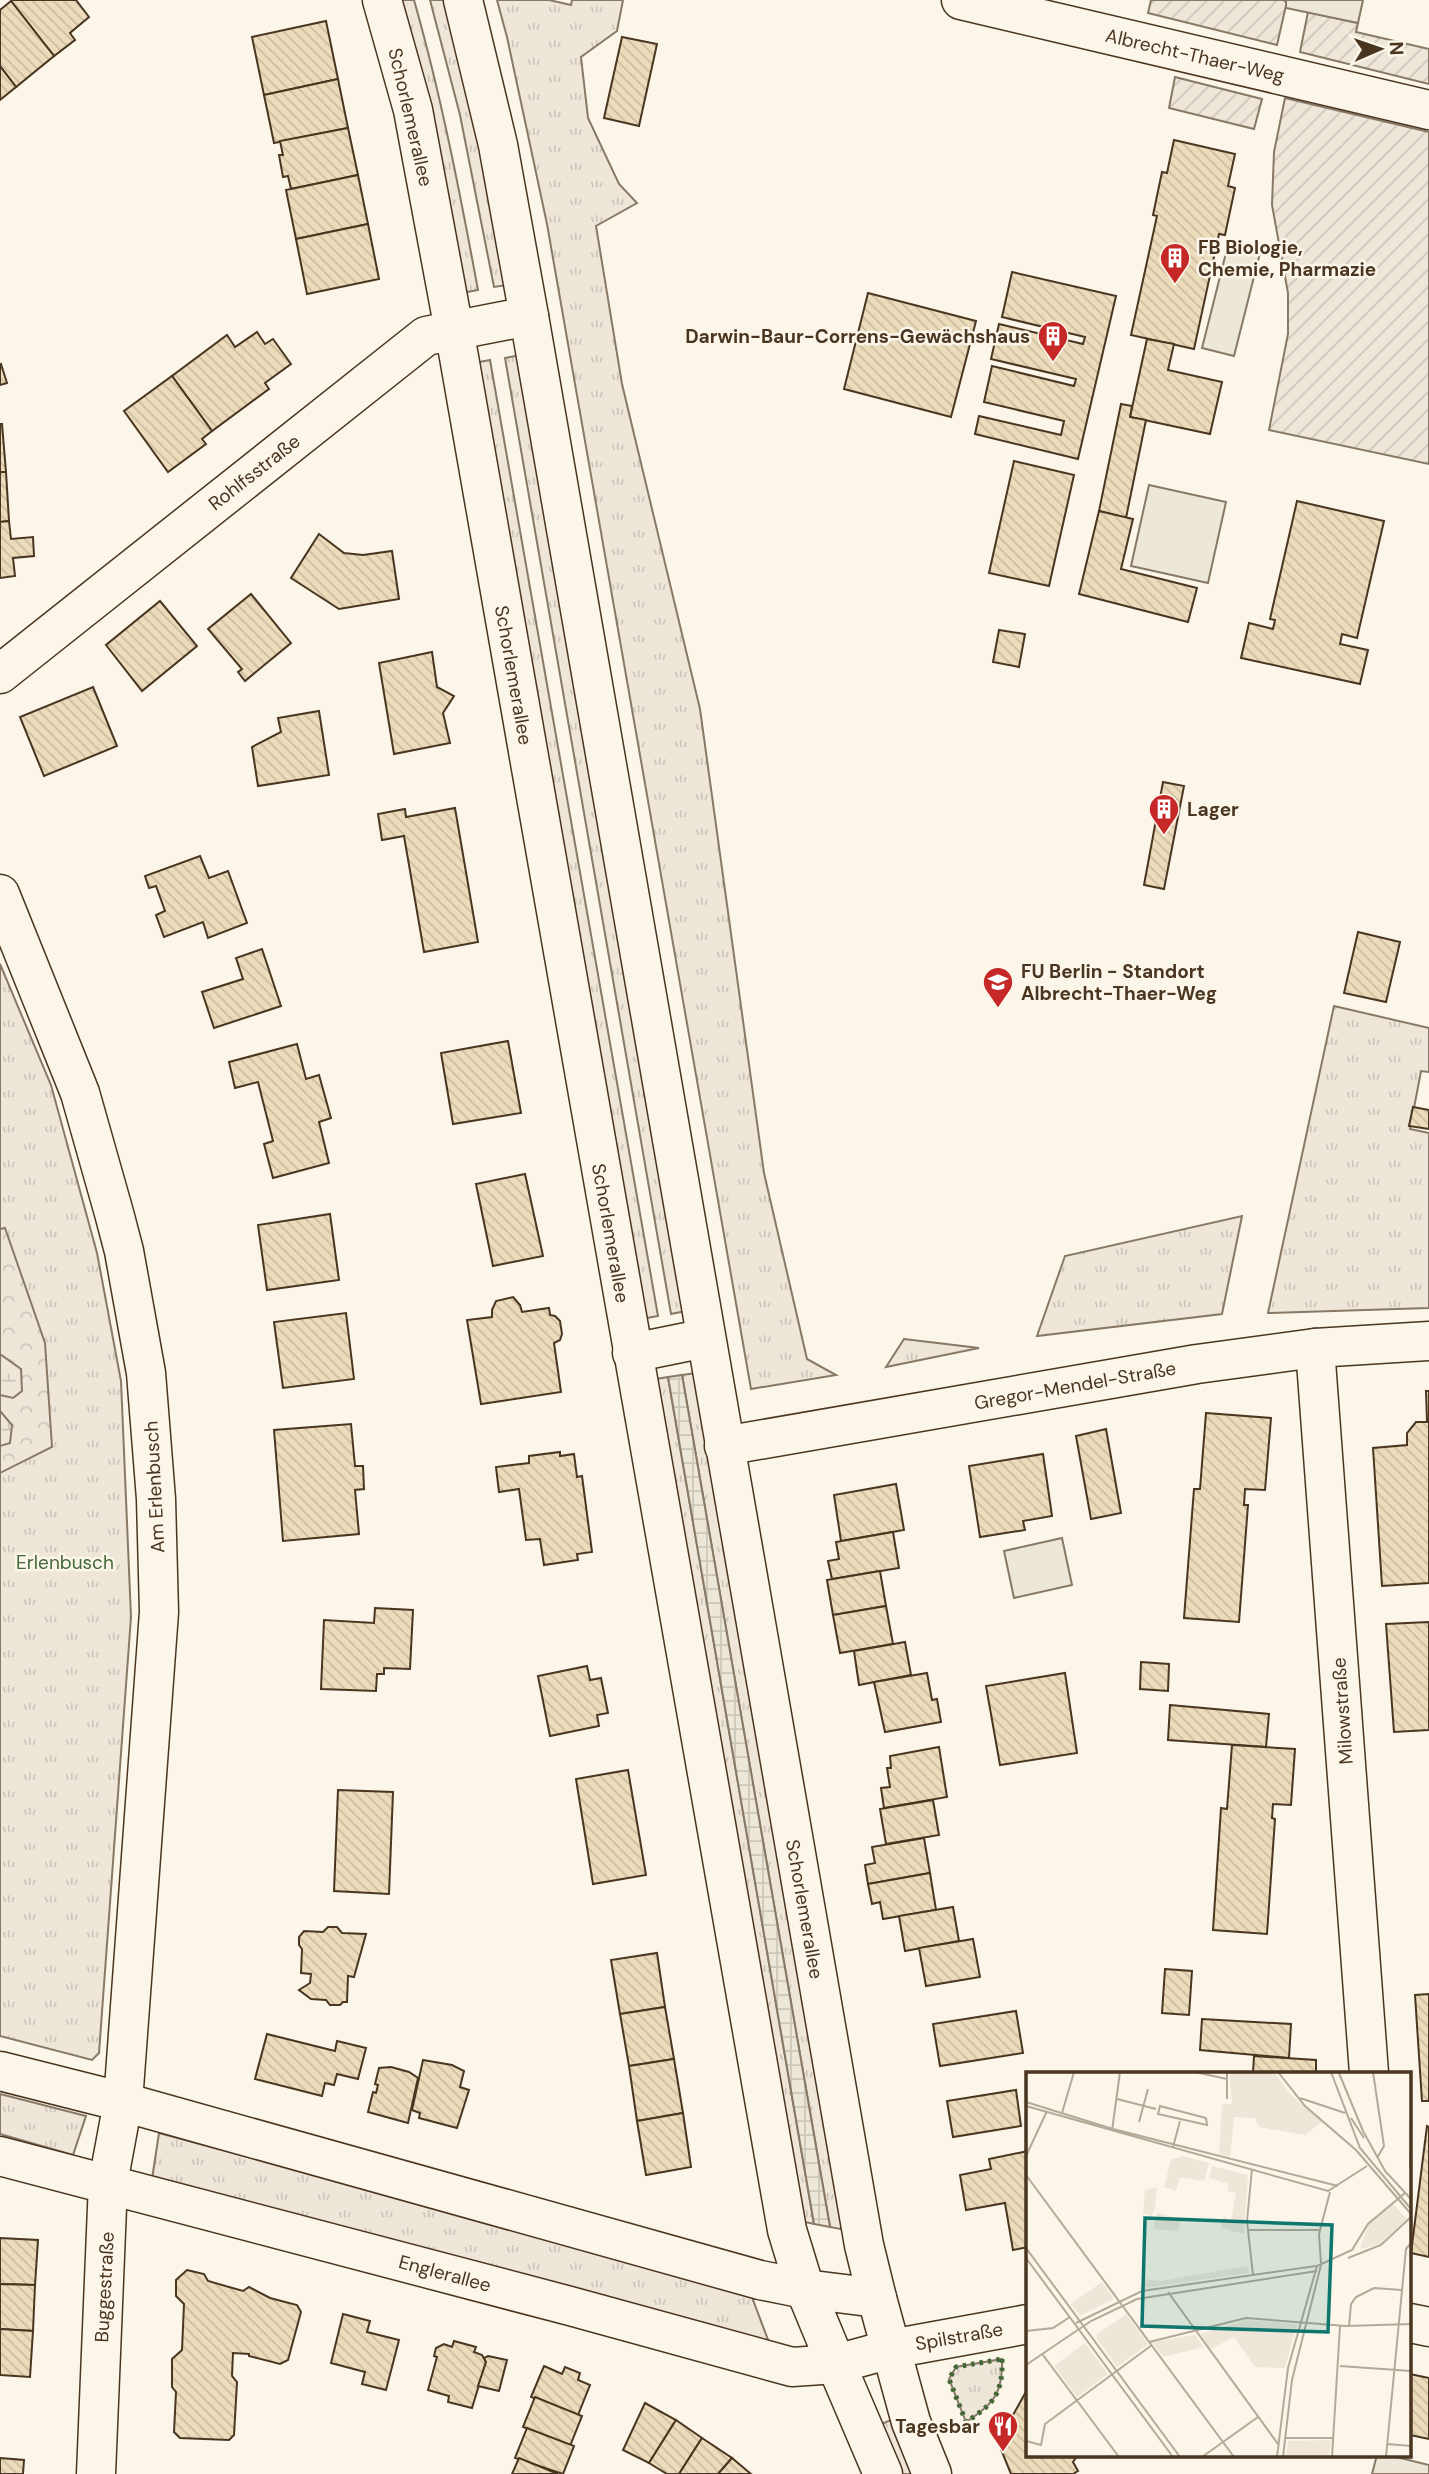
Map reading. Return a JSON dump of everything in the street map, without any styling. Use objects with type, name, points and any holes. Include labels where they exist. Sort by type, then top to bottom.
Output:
[{"type":"street","name":"Schorlemerallee","points":[[382,0],[413,110],[454,330],[783,2211],[792,2252],[805,2289],[883,2474]]},
{"type":"street","name":"Schorlemerallee","points":[[463,0],[498,145],[529,316],[864,2245],[911,2422],[932,2474]]},
{"type":"street","name":"Albrecht-Thaer-Weg","points":[[961,0],[1429,110]]},
{"type":"street","name":"Rohlfsstraße","points":[[0,674],[426,336],[529,316]]},
{"type":"street","name":"Am Erlenbusch","points":[[0,894],[80,1093],[124,1251],[146,1373],[156,1499],[159,1612],[123,2102]]},
{"type":"street","points":[[632,1353],[706,1338]]},
{"type":"street","name":"Gregor-Mendel-Straße","points":[[724,1446],[1184,1366],[1315,1349],[1429,1341]]},
{"type":"street","name":"Milowstraße","points":[[1315,1349],[1369,2072]]},
{"type":"street","points":[[0,2071],[123,2102],[760,2280],[877,2298]]},
{"type":"street","name":"Buggestraße","points":[[96,2474],[108,2183],[123,2102]]},
{"type":"street","name":"Englerallee","points":[[0,2156],[792,2367],[835,2364],[891,2349]]},
{"type":"street","name":"Spilstraße","points":[[891,2349],[1026,2324]]},
{"type":"green space","points":[[397,0],[414,0],[441,108],[478,290],[462,293]]},
{"type":"green space","points":[[430,0],[446,0],[479,130],[508,285],[494,287],[460,115]]},
{"type":"green space","points":[[497,0],[549,0],[571,5],[572,0],[623,0],[617,31],[581,57],[588,118],[619,184],[637,203],[596,226],[622,384],[700,709],[764,1173],[807,1359],[836,1375],[751,1389],[547,224]]},
{"type":"green space","points":[[1151,0],[1287,1],[1277,45],[1148,13]]},
{"type":"green space","points":[[1308,12],[1358,23],[1356,32],[1429,49],[1429,84],[1300,52]]},
{"type":"green space","points":[[1175,77],[1262,99],[1254,129],[1169,108]]},
{"type":"green space","points":[[1285,98],[1429,132],[1429,464],[1269,430],[1288,334],[1288,293],[1272,205],[1274,152]]},
{"type":"green space","points":[[520,355],[686,1311],[671,1314],[505,358]]},
{"type":"green space","points":[[490,360],[658,1316],[641,1319],[474,363]]},
{"type":"green space","name":"Erlenbusch","points":[[0,964],[51,1085],[97,1253],[121,1381],[131,1617],[99,2053],[92,2060],[0,2036]]},
{"type":"green space","points":[[1334,1006],[1429,1028],[1429,1072],[1421,1071],[1410,1129],[1429,1133],[1429,1308],[1268,1313]]},
{"type":"green space","points":[[1242,1216],[1222,1314],[1037,1336],[1065,1256]]},
{"type":"green space","points":[[5,1228],[45,1343],[52,1447],[0,1473],[0,1229]]},
{"type":"green space","points":[[904,1339],[979,1348],[886,1367]]},
{"type":"green space","points":[[0,1354],[21,1369],[22,1391],[13,1398],[0,1395]]},
{"type":"green space","points":[[696,1373],[846,2230],[830,2227],[682,1375]]},
{"type":"green space","points":[[668,1377],[814,2224],[800,2221],[651,1380]]},
{"type":"green space","points":[[0,1411],[12,1425],[10,1443],[0,1446]]},
{"type":"green space","points":[[0,2094],[86,2116],[73,2155],[0,2134]]},
{"type":"green space","points":[[159,2133],[750,2292],[770,2345],[152,2179]]},
{"type":"green space","points":[[1002,2359],[1001,2381],[995,2396],[984,2409],[966,2422],[949,2379],[956,2367]]},
{"type":"green space","points":[[893,2419],[916,2474],[899,2474],[879,2425]]},
{"type":"shaded area","points":[[1283,0],[1363,0],[1358,23],[1286,8],[1286,1]]},
{"type":"shaded area","points":[[1229,241],[1261,249],[1234,356],[1202,348]]},
{"type":"shaded area","points":[[1149,485],[1226,502],[1208,583],[1131,566]]},
{"type":"shaded area","points":[[682,1375],[830,2227],[814,2224],[668,1377]]},
{"type":"shaded area","points":[[1062,1538],[1072,1585],[1014,1598],[1004,1551]]},
{"type":"shaded area","points":[[1377,2456],[1392,2456],[1429,2465],[1429,2474],[1372,2474]]},
{"type":"building","points":[[12,0],[76,0],[89,17],[70,33],[75,40],[54,56]]},
{"type":"building","points":[[11,1],[54,56],[16,87],[0,66],[0,10]]},
{"type":"building","points":[[326,21],[338,79],[264,95],[252,37]]},
{"type":"building","points":[[622,37],[657,44],[639,126],[604,118]]},
{"type":"building","points":[[0,66],[16,87],[0,100]]},
{"type":"building","points":[[338,79],[348,128],[274,143],[264,95]]},
{"type":"building","points":[[348,128],[358,175],[291,189],[288,176],[283,177],[279,155],[283,155],[280,141]]},
{"type":"building","name":"FB Biologie, Chemie, Pharmazie","points":[[1174,140],[1235,154],[1228,186],[1235,188],[1225,235],[1219,234],[1194,349],[1131,335],[1157,216],[1153,215],[1162,172],[1167,173]]},
{"type":"building","points":[[358,175],[368,224],[296,239],[286,190]]},
{"type":"building","points":[[368,224],[379,279],[307,294],[296,239]]},
{"type":"building","name":"Darwin-Baur-Correns-Gewächshaus","points":[[1012,272],[1116,296],[1078,459],[975,434],[979,416],[1061,435],[1064,421],[984,402],[992,366],[1074,386],[1076,379],[991,359],[999,324],[1083,344],[1085,337],[1002,317]]},
{"type":"building","points":[[868,293],[976,321],[951,417],[844,389]]},
{"type":"building","points":[[257,332],[265,344],[273,339],[291,364],[265,383],[269,389],[212,431],[172,376],[227,335],[235,347]]},
{"type":"building","points":[[1147,339],[1174,344],[1168,370],[1222,382],[1210,434],[1130,417]]},
{"type":"building","points":[[0,365],[7,383],[0,385]]},
{"type":"building","points":[[172,376],[212,431],[202,439],[206,444],[168,472],[124,411]]},
{"type":"building","points":[[1121,404],[1132,406],[1130,417],[1146,420],[1126,518],[1099,511]]},
{"type":"building","points":[[2,424],[6,472],[0,472]]},
{"type":"building","points":[[1014,461],[1074,475],[1049,586],[989,573]]},
{"type":"building","points":[[0,472],[6,472],[9,521],[0,522]]},
{"type":"building","points":[[1297,501],[1384,521],[1357,638],[1342,634],[1340,644],[1368,650],[1360,684],[1241,658],[1249,623],[1273,629],[1275,620],[1270,619]]},
{"type":"building","points":[[1099,511],[1133,519],[1121,569],[1197,588],[1188,622],[1079,594]]},
{"type":"building","points":[[9,521],[11,539],[33,537],[34,556],[13,558],[15,576],[0,578],[0,522]]},
{"type":"building","points":[[319,534],[344,553],[363,555],[392,551],[399,599],[339,609],[291,578]]},
{"type":"building","points":[[251,594],[291,643],[245,681],[238,672],[242,669],[208,629]]},
{"type":"building","points":[[160,601],[197,646],[142,691],[106,645]]},
{"type":"building","points":[[999,630],[1025,634],[1019,667],[993,662]]},
{"type":"building","points":[[432,652],[437,687],[454,696],[443,713],[450,743],[394,754],[379,663]]},
{"type":"building","points":[[93,687],[117,746],[44,776],[20,717]]},
{"type":"building","points":[[319,711],[329,775],[258,786],[252,747],[281,732],[278,718]]},
{"type":"building","name":"Lager","points":[[1163,782],[1184,786],[1164,889],[1144,885]]},
{"type":"building","points":[[455,808],[478,942],[424,952],[404,836],[382,840],[378,814],[405,809],[406,817]]},
{"type":"building","points":[[200,856],[209,878],[228,871],[247,923],[208,938],[203,922],[164,937],[156,915],[165,911],[156,886],[149,888],[145,876]]},
{"type":"building","points":[[1358,932],[1400,942],[1386,1002],[1344,993]]},
{"type":"building","points":[[262,949],[281,1006],[214,1028],[202,992],[243,979],[236,958]]},
{"type":"building","points":[[508,1041],[521,1113],[453,1124],[441,1053]]},
{"type":"building","points":[[297,1044],[306,1079],[319,1075],[331,1118],[319,1122],[329,1163],[273,1178],[264,1144],[273,1141],[258,1082],[235,1088],[229,1062]]},
{"type":"building","points":[[1413,1107],[1429,1110],[1429,1129],[1409,1126]]},
{"type":"building","points":[[525,1174],[543,1256],[493,1266],[476,1184]]},
{"type":"building","points":[[330,1214],[339,1280],[267,1290],[258,1225]]},
{"type":"building","points":[[513,1297],[522,1312],[549,1308],[550,1315],[560,1321],[562,1334],[560,1340],[554,1343],[561,1392],[481,1404],[467,1320],[492,1317],[496,1301]]},
{"type":"building","points":[[346,1313],[354,1379],[283,1388],[274,1322]]},
{"type":"building","points":[[1426,1391],[1429,1391],[1429,1583],[1382,1586],[1373,1448],[1407,1445],[1407,1433],[1416,1422],[1427,1422]]},
{"type":"building","points":[[1206,1413],[1271,1418],[1265,1490],[1245,1489],[1244,1505],[1248,1505],[1239,1622],[1184,1618],[1194,1489],[1200,1489]]},
{"type":"building","points":[[351,1424],[355,1466],[363,1466],[364,1489],[355,1490],[359,1534],[283,1541],[274,1430]]},
{"type":"building","points":[[1106,1429],[1121,1513],[1091,1519],[1076,1436]]},
{"type":"building","points":[[560,1452],[560,1456],[574,1454],[577,1477],[582,1476],[592,1552],[577,1554],[578,1560],[544,1565],[540,1539],[526,1540],[519,1489],[499,1492],[496,1467],[529,1463],[529,1456]]},
{"type":"building","points":[[1043,1454],[1052,1516],[1023,1521],[1025,1530],[980,1537],[969,1466]]},
{"type":"building","points":[[896,1484],[904,1530],[841,1541],[834,1495]]},
{"type":"building","points":[[893,1532],[899,1568],[832,1579],[828,1561],[839,1559],[836,1542]]},
{"type":"building","points":[[880,1571],[886,1606],[833,1615],[827,1580]]},
{"type":"building","points":[[886,1606],[893,1644],[840,1653],[833,1615]]},
{"type":"building","points":[[375,1608],[413,1610],[410,1669],[384,1668],[384,1674],[377,1674],[376,1691],[321,1689],[324,1620],[374,1623]]},
{"type":"building","points":[[1429,1622],[1429,1730],[1394,1732],[1386,1624]]},
{"type":"building","points":[[905,1642],[911,1675],[859,1685],[854,1651]]},
{"type":"building","points":[[1141,1662],[1169,1664],[1168,1691],[1140,1689]]},
{"type":"building","points":[[587,1666],[590,1680],[601,1678],[608,1713],[597,1715],[599,1726],[550,1736],[538,1676]]},
{"type":"building","points":[[927,1673],[932,1700],[937,1699],[941,1722],[885,1732],[874,1682]]},
{"type":"building","points":[[1065,1673],[1077,1753],[1000,1765],[986,1686]]},
{"type":"building","points":[[1170,1705],[1269,1714],[1266,1747],[1168,1740]]},
{"type":"building","points":[[1232,1745],[1295,1749],[1291,1805],[1273,1804],[1272,1818],[1275,1819],[1267,1934],[1213,1930],[1221,1808],[1227,1809]]},
{"type":"building","points":[[939,1747],[947,1797],[884,1808],[881,1788],[890,1787],[887,1768],[891,1768],[890,1756]]},
{"type":"building","points":[[628,1770],[646,1875],[593,1884],[576,1779]]},
{"type":"building","points":[[338,1790],[393,1792],[389,1894],[334,1891]]},
{"type":"building","points":[[933,1800],[939,1835],[886,1844],[880,1809]]},
{"type":"building","points":[[924,1838],[930,1873],[868,1884],[865,1865],[875,1863],[872,1847]]},
{"type":"building","points":[[930,1873],[936,1910],[883,1919],[880,1902],[872,1904],[868,1884]]},
{"type":"building","points":[[953,1907],[959,1941],[905,1951],[899,1916]]},
{"type":"building","points":[[328,1927],[337,1927],[342,1933],[366,1934],[354,1977],[348,1976],[347,2002],[340,2005],[311,1999],[299,1990],[310,1983],[311,1974],[301,1973],[302,1949],[299,1937],[304,1931],[323,1932]]},
{"type":"building","points":[[973,1939],[980,1977],[926,1986],[919,1948]]},
{"type":"building","points":[[657,1953],[665,2007],[620,2014],[611,1960]]},
{"type":"building","points":[[1165,1969],[1192,1971],[1189,2015],[1162,2013]]},
{"type":"building","points":[[1429,1994],[1429,2101],[1422,2101],[1415,1995]]},
{"type":"building","points":[[665,2007],[674,2059],[629,2066],[620,2014]]},
{"type":"building","points":[[1016,2011],[1023,2053],[940,2066],[933,2024]]},
{"type":"building","points":[[1202,2019],[1291,2024],[1289,2058],[1200,2050]]},
{"type":"building","points":[[267,2034],[335,2051],[337,2041],[366,2048],[358,2079],[337,2074],[334,2085],[325,2083],[322,2096],[255,2079]]},
{"type":"building","points":[[1254,2056],[1316,2060],[1316,2072],[1253,2072]]},
{"type":"building","points":[[674,2059],[683,2113],[637,2121],[629,2066]]},
{"type":"building","points":[[423,2060],[452,2065],[464,2071],[460,2087],[469,2090],[457,2128],[419,2118],[420,2113],[412,2110]]},
{"type":"building","points":[[391,2067],[409,2072],[418,2078],[408,2123],[368,2112],[373,2092],[376,2093],[378,2085],[375,2084],[379,2068]]},
{"type":"building","points":[[1016,2090],[1021,2126],[953,2137],[947,2101]]},
{"type":"building","points":[[683,2113],[691,2167],[646,2175],[637,2121]]},
{"type":"building","points":[[1427,2126],[1429,2257],[1412,2253]]},
{"type":"building","points":[[1026,2151],[1026,2247],[1013,2250],[1005,2203],[966,2210],[960,2175],[991,2169],[989,2159]]},
{"type":"building","points":[[0,2238],[38,2240],[35,2285],[0,2284]]},
{"type":"building","points":[[187,2270],[204,2274],[208,2281],[243,2291],[249,2287],[270,2298],[297,2305],[301,2312],[288,2360],[280,2364],[249,2354],[233,2353],[232,2376],[237,2382],[234,2435],[229,2440],[180,2438],[174,2432],[176,2392],[172,2387],[172,2359],[182,2350],[184,2304],[176,2296],[176,2280]]},
{"type":"building","points":[[0,2284],[35,2285],[33,2331],[0,2329]]},
{"type":"building","points":[[343,2314],[370,2321],[367,2332],[399,2340],[386,2390],[362,2384],[365,2372],[331,2363]]},
{"type":"building","points":[[0,2329],[33,2331],[30,2377],[0,2375]]},
{"type":"building","points":[[454,2341],[476,2347],[474,2352],[482,2355],[486,2362],[472,2408],[448,2402],[449,2396],[428,2390],[437,2357],[434,2356],[436,2348],[444,2344],[452,2347]]},
{"type":"building","points":[[488,2356],[507,2360],[499,2391],[478,2386],[486,2362],[484,2358]]},
{"type":"building","points":[[544,2366],[562,2374],[565,2367],[580,2373],[578,2380],[590,2385],[578,2415],[531,2397]]},
{"type":"building","points":[[1412,2374],[1429,2378],[1429,2439],[1412,2435]]},
{"type":"building","points":[[1026,2392],[1026,2456],[1077,2456],[1073,2462],[1078,2471],[1073,2474],[1011,2474],[998,2442]]},
{"type":"building","points":[[535,2397],[582,2416],[570,2446],[523,2427]]},
{"type":"building","points":[[645,2403],[676,2420],[649,2463],[623,2450]]},
{"type":"building","points":[[676,2420],[702,2438],[679,2474],[667,2474],[649,2463]]},
{"type":"building","points":[[527,2428],[574,2446],[563,2474],[515,2458]]},
{"type":"building","points":[[702,2438],[732,2458],[718,2474],[679,2474]]},
{"type":"building","points":[[0,2458],[24,2460],[23,2474],[0,2474]]},
{"type":"building","points":[[519,2458],[558,2474],[512,2474]]},
{"type":"building","points":[[732,2458],[751,2474],[718,2474]]},
{"type":"hedge","points":[[1002,2359],[1001,2381],[995,2396],[984,2409],[966,2422],[949,2379],[956,2367],[1002,2359]]},
{"type":"place","name":"FB Biologie, Chemie, Pharmazie","points":[[1175,285]]},
{"type":"place","name":"Darwin-Baur-Correns-Gewächshaus","points":[[1053,363]]},
{"type":"place","name":"Lager","points":[[1164,836]]},
{"type":"place","name":"FU Berlin - Standort Albrecht-Thaer-Weg","points":[[998,1009]]},
{"type":"place","name":"Tagesbar","points":[[1003,2453]]}]
